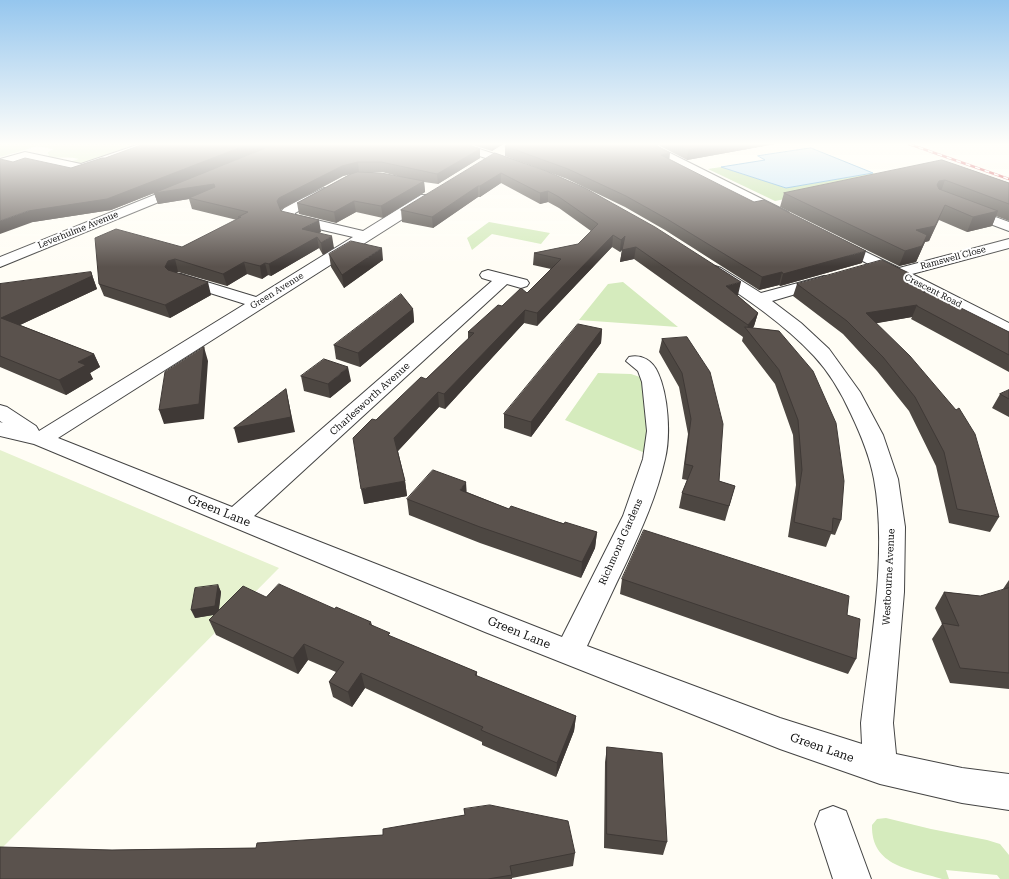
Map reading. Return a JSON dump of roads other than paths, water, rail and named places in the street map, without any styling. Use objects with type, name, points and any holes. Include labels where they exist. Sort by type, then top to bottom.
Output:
[{"type":"street","name":"Leverhulme Avenue","points":[[0,262],[189,185]]},
{"type":"street","points":[[725,185],[798,222]]},
{"type":"street","points":[[335,187],[286,213],[292,219],[365,236]]},
{"type":"street","name":"Green Avenue","points":[[41,439],[365,236],[432,188]]},
{"type":"street","points":[[957,203],[1009,226]]},
{"type":"street","name":"Crescent Road","points":[[826,236],[1009,330]]},
{"type":"street","name":"Ramswell Close","points":[[898,272],[1009,243]]},
{"type":"street","name":"Westbourne Avenue","points":[[702,263],[759,299],[795,327],[822,353],[853,396],[872,435],[886,479],[892,527],[891,572],[878,723],[880,767]]},
{"type":"street","points":[[859,271],[881,264]]},
{"type":"street","points":[[759,299],[836,277]]},
{"type":"street","points":[[178,278],[258,302]]},
{"type":"street","name":"Charlesworth Avenue","points":[[236,518],[504,279]]},
{"type":"street","name":"Richmond Gardens","points":[[569,653],[635,516],[654,459],[658,431],[653,388],[646,368],[636,361]]},
{"type":"street","name":"Green Lane","points":[[0,411],[41,439]]},
{"type":"street","name":"Green Lane","points":[[0,429],[41,439],[569,653],[836,754],[930,780],[980,789],[1009,792]]},
{"type":"street","points":[[833,824],[852,879]]},
{"type":"water","points":[[777,185],[803,185],[786,188]]}]
